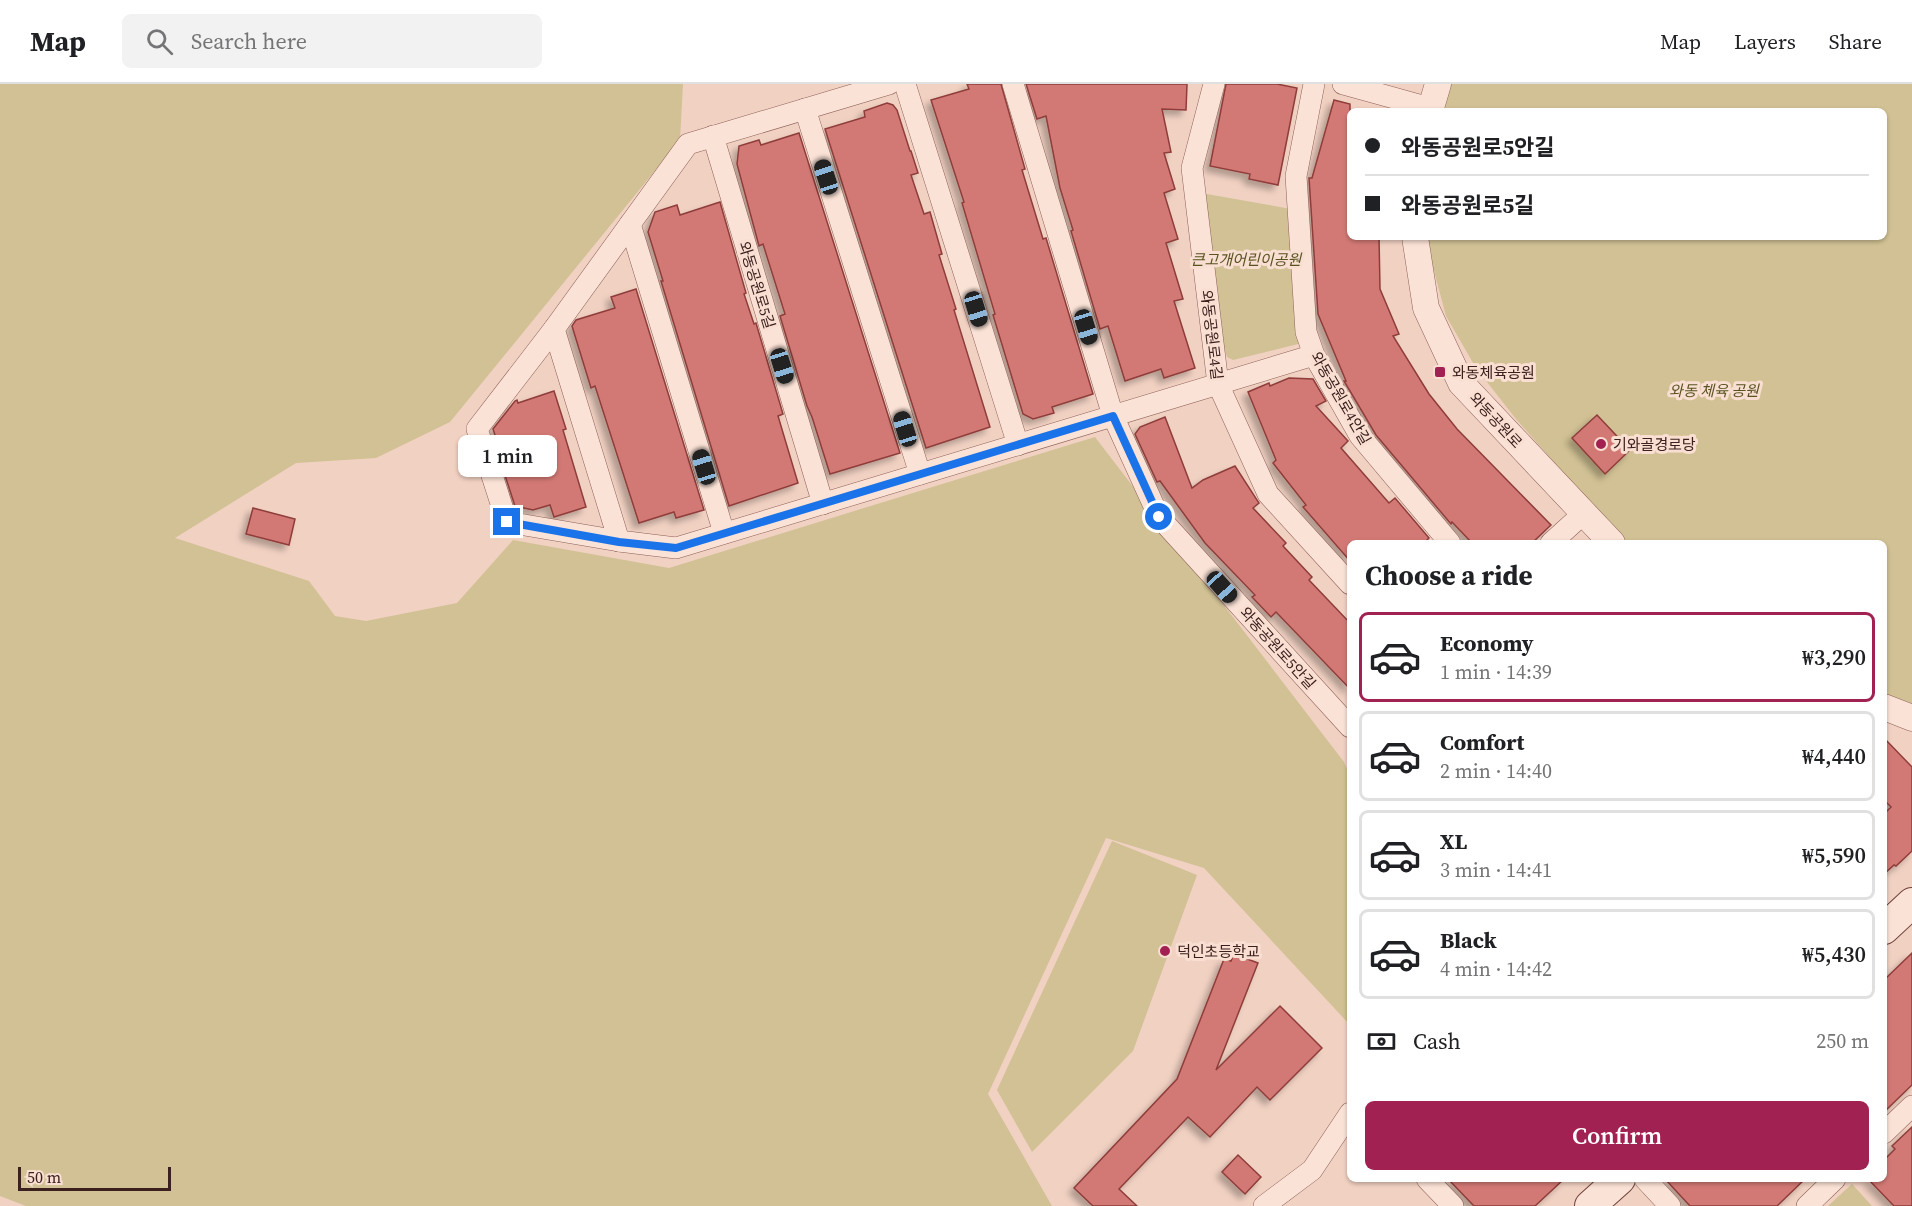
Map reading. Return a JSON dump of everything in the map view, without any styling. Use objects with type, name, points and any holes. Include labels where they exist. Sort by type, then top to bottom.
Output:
[{"type":"main road","points":[[1887,926],[1912,903]]},
{"type":"main road","points":[[1590,1206],[1617,1182]]},
{"type":"street","points":[[889,84],[688,144],[554,329],[477,429],[507,522],[619,542],[676,548],[1314,355]]},
{"type":"street","points":[[905,84],[1018,445]]},
{"type":"street","points":[[1013,84],[1113,416]]},
{"type":"street","name":"와동공원로4길","points":[[1214,84],[1192,168],[1218,384],[1268,494],[1347,581]]},
{"type":"street","name":"와동공원로4안길","points":[[1314,84],[1296,176],[1306,332],[1314,355],[1360,436],[1447,540]]},
{"type":"street","points":[[1343,84],[1423,108]]},
{"type":"street","points":[[1431,108],[1438,84]]},
{"type":"street","points":[[805,109],[920,474]]},
{"type":"street","name":"와동공원로5길","points":[[712,136],[823,504]]},
{"type":"street","points":[[630,224],[724,533]]},
{"type":"street","name":"와동공원로","points":[[1415,240],[1426,308],[1461,383],[1609,540]]},
{"type":"street","points":[[554,329],[619,542]]},
{"type":"street","name":"와동공원로5안길","points":[[1113,416],[1159,517],[1347,724]]},
{"type":"street","points":[[1554,540],[1584,513]]},
{"type":"street","points":[[1887,1130],[1912,1106]]},
{"type":"street","points":[[1264,1206],[1312,1170],[1347,1118]]},
{"type":"street","points":[[1430,1182],[1453,1206]]},
{"type":"street","points":[[1648,1182],[1670,1206]]},
{"type":"street","points":[[1807,1206],[1832,1182]]},
{"type":"green space","points":[[0,84],[683,84],[680,140],[450,422],[376,458],[296,463],[175,538],[309,581],[335,616],[366,621],[457,603],[513,540],[669,568],[1095,437],[1344,762],[1347,769],[1347,1022],[1204,868],[1106,838],[988,1094],[1052,1206],[26,1206],[0,1196]]},
{"type":"green space","name":"와동 체육 공원","points":[[1450,84],[1912,84],[1912,719],[1887,707],[1887,540],[1622,540],[1516,419],[1476,368],[1446,316],[1426,240],[1887,240],[1887,108],[1443,108]]},
{"type":"green space","name":"큰고개어린이공원","points":[[1201,193],[1291,209],[1303,337],[1298,344],[1233,360],[1227,357],[1198,262]]},
{"type":"green space","points":[[1112,841],[1197,875],[1133,1051],[1032,1152],[997,1090]]},
{"type":"green space","points":[[1852,1184],[1872,1206],[1828,1206]]},
{"type":"building","points":[[967,84],[1001,84],[1025,169],[1022,170],[1043,239],[1046,238],[1093,394],[1052,407],[1054,413],[1033,419],[1023,414],[993,315],[995,314],[962,203],[964,202],[931,100],[969,89]]},
{"type":"building","points":[[1026,84],[1187,84],[1186,110],[1162,109],[1171,152],[1164,153],[1175,189],[1164,193],[1178,239],[1166,243],[1183,299],[1174,301],[1195,368],[1164,378],[1161,369],[1125,381],[1108,326],[1100,329],[1060,188],[1046,116],[1037,119]]},
{"type":"building","points":[[1226,84],[1277,84],[1297,88],[1278,185],[1249,179],[1250,174],[1210,166]]},
{"type":"building","points":[[1334,100],[1350,104],[1350,108],[1347,108],[1347,240],[1379,240],[1380,289],[1399,334],[1393,336],[1429,394],[1457,429],[1551,525],[1535,540],[1469,540],[1452,522],[1451,524],[1376,435],[1344,381],[1346,381],[1318,314],[1309,178],[1312,178]]},
{"type":"building","points":[[887,103],[893,105],[897,110],[918,173],[911,175],[924,214],[930,212],[942,254],[939,255],[956,309],[954,310],[990,427],[926,448],[825,129],[865,117],[864,111]]},
{"type":"building","points":[[799,133],[900,453],[830,474],[780,316],[785,314],[763,244],[759,246],[737,164],[739,146],[759,140],[761,145]]},
{"type":"building","points":[[720,202],[746,293],[744,294],[754,324],[756,323],[783,414],[778,416],[798,483],[729,506],[648,232],[655,212],[677,205],[680,215]]},
{"type":"building","points":[[636,289],[704,510],[676,518],[674,512],[639,523],[595,386],[591,388],[572,326],[576,320],[615,308],[611,297]]},
{"type":"building","points":[[1289,378],[1313,379],[1326,401],[1316,406],[1348,441],[1341,448],[1389,503],[1395,498],[1429,538],[1427,540],[1347,540],[1347,558],[1303,507],[1306,505],[1273,463],[1276,460],[1248,392],[1269,383],[1270,386]]},
{"type":"building","points":[[554,391],[586,507],[554,517],[550,505],[533,510],[515,506],[493,429],[515,401],[517,400],[518,403]]},
{"type":"building","name":"기와골경로당","points":[[1597,415],[1630,450],[1605,474],[1572,438]]},
{"type":"building","points":[[1165,417],[1192,488],[1203,480],[1235,466],[1259,503],[1253,508],[1286,543],[1283,546],[1312,577],[1309,580],[1347,620],[1347,686],[1276,612],[1271,617],[1252,597],[1255,595],[1205,543],[1160,481],[1157,482],[1135,434],[1140,427]]},
{"type":"building","points":[[253,508],[295,519],[289,545],[246,534]]},
{"type":"building","points":[[1887,741],[1912,767],[1912,851],[1887,871],[1887,811],[1891,807],[1887,803]]},
{"type":"building","points":[[1912,953],[1912,1085],[1887,1109],[1887,977]]},
{"type":"building","points":[[1234,954],[1258,963],[1216,1070],[1280,1006],[1322,1048],[1270,1100],[1257,1087],[1210,1137],[1188,1117],[1119,1189],[1137,1206],[1093,1206],[1074,1188],[1177,1079],[1224,959],[1231,961]]},
{"type":"building","points":[[1912,1127],[1912,1206],[1894,1206],[1871,1182],[1887,1182],[1887,1157],[1895,1149],[1892,1146]]},
{"type":"building","points":[[1238,1155],[1261,1177],[1245,1194],[1222,1172]]},
{"type":"building","points":[[1451,1182],[1561,1182],[1535,1206],[1474,1206]]},
{"type":"building","points":[[1668,1182],[1802,1182],[1777,1206],[1690,1206]]},
{"type":"place","name":"와동체육공원","points":[[1440,372]]},
{"type":"place","name":"기와골경로당","points":[[1601,444]]},
{"type":"place","name":"덕인초등학교","points":[[1165,951]]},
{"type":"route","points":[[507,522],[619,542],[676,548],[1113,416],[1159,517]]}]
